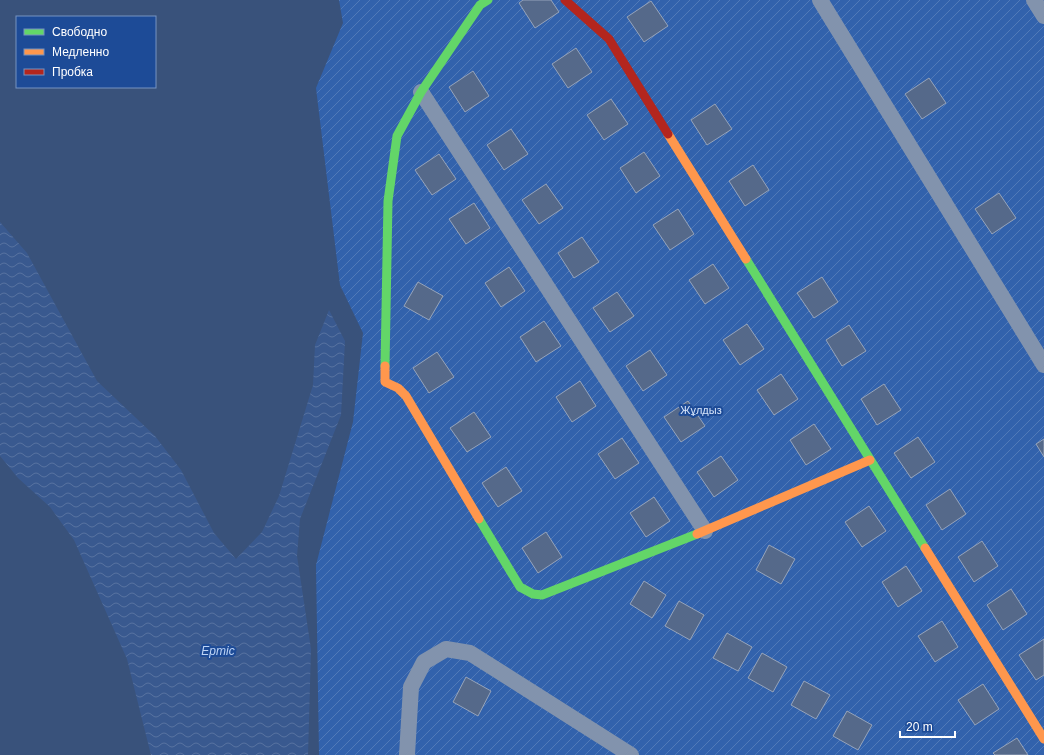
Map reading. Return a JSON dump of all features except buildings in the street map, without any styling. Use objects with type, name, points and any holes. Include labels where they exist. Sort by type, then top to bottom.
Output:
[{"type":"street","points":[[488,0],[480,5],[421,92],[397,136],[388,201],[385,382],[398,388],[406,396],[520,587],[533,594],[542,595],[705,532],[870,460]]},
{"type":"street","points":[[565,0],[609,39],[1044,739]]},
{"type":"street","points":[[820,0],[1044,366]]},
{"type":"street","points":[[1034,0],[1044,16]]},
{"type":"street","points":[[421,92],[705,532]]},
{"type":"street","points":[[407,755],[411,687],[424,662],[446,649],[470,653],[631,755]]},
{"type":"green space","name":"Жұлдыз","points":[[339,0],[1044,0],[1044,755],[319,755],[316,565],[353,422],[363,333],[340,285],[316,88],[343,23]]},
{"type":"water","name":"Ертіс","points":[[0,222],[27,253],[97,381],[155,436],[181,470],[214,533],[236,559],[262,532],[279,496],[313,385],[315,345],[329,310],[345,341],[341,415],[300,519],[297,556],[311,649],[308,755],[151,755],[127,659],[74,540],[50,507],[18,478],[0,456]]},
{"type":"traffic: fast","points":[[385,366],[388,201],[397,136],[421,92],[480,5],[488,0]]},
{"type":"traffic: fast","points":[[746,259],[925,548]]},
{"type":"traffic: fast","points":[[479,519],[520,587],[533,594],[542,595],[697,534]]},
{"type":"traffic: slow","points":[[668,134],[746,259]]},
{"type":"traffic: slow","points":[[385,366],[385,382],[398,388],[406,396],[479,519]]},
{"type":"traffic: slow","points":[[697,534],[870,460]]},
{"type":"traffic: slow","points":[[925,548],[1044,739]]},
{"type":"traffic: jam","points":[[565,0],[609,39],[668,134]]}]
